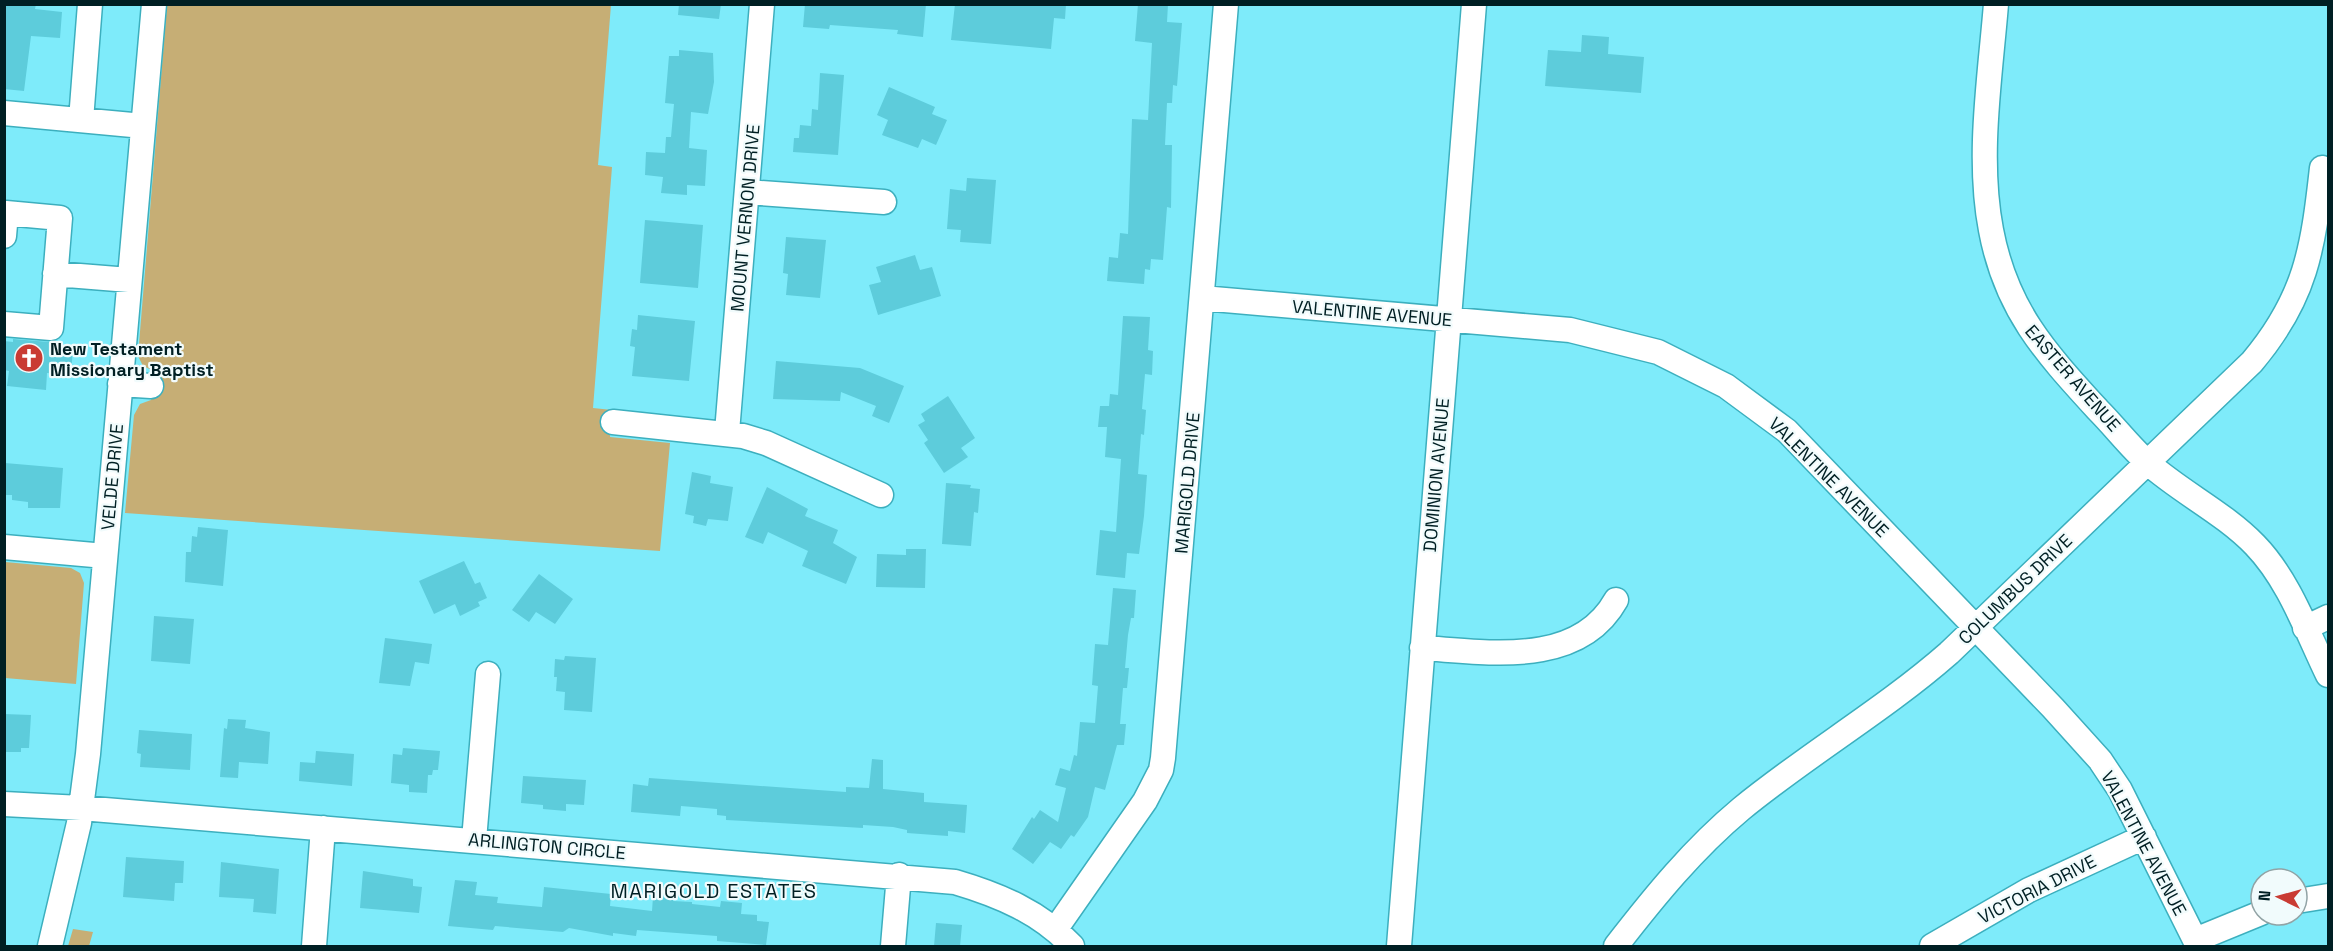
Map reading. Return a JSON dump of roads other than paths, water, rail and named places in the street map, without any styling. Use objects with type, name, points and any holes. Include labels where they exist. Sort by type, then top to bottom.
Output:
[{"type":"street","points":[[81,120],[90,4]]},
{"type":"street","name":"VELDE DRIVE","points":[[51,946],[81,808],[154,4]]},
{"type":"street","name":"MOUNT VERNON DRIVE","points":[[727,432],[762,4]]},
{"type":"street","name":"MARIGOLD DRIVE","points":[[1055,930],[1145,801],[1162,764],[1226,4]]},
{"type":"street","name":"DOMINION AVENUE","points":[[1399,946],[1474,4]]},
{"type":"street","name":"EASTER AVENUE","points":[[1996,4],[1985,180],[1991,232],[2001,269],[2015,305],[2034,337],[2147,462],[2236,528],[2256,546],[2280,578],[2328,675]]},
{"type":"street","points":[[4,113],[143,126]]},
{"type":"street","name":"COLUMBUS DRIVE","points":[[1616,946],[1676,871],[1739,811],[1910,686],[1975,627],[2252,362],[2281,324],[2298,291],[2309,255],[2322,168]]},
{"type":"street","points":[[747,192],[884,202]]},
{"type":"street","points":[[4,236],[6,213],[60,218],[51,328],[4,324]]},
{"type":"street","points":[[55,274],[129,280]]},
{"type":"street","name":"VALENTINE AVENUE","points":[[1202,298],[1538,326],[1597,335],[1636,345],[1677,360],[1726,386],[1787,431],[2100,760],[2120,790],[2196,943]]},
{"type":"street","points":[[120,384],[151,386]]},
{"type":"street","points":[[613,422],[727,432],[766,443],[881,495]]},
{"type":"street","points":[[4,547],[105,556]]},
{"type":"street","points":[[1422,648],[1505,653],[1530,652],[1556,646],[1580,637],[1597,626],[1616,600]]},
{"type":"street","points":[[2305,628],[2328,617]]},
{"type":"street","points":[[474,840],[488,674]]},
{"type":"street","name":"ARLINGTON CIRCLE","points":[[4,804],[81,808],[474,840],[898,875],[955,882],[984,890],[1023,908],[1055,930],[1072,946]]},
{"type":"street","points":[[314,946],[324,828]]},
{"type":"street","name":"VICTORIA DRIVE","points":[[1932,946],[2020,894],[2144,837]]},
{"type":"street","points":[[893,946],[898,875]]},
{"type":"street","points":[[2309,899],[2328,896]]},
{"type":"street","points":[[2196,943],[2249,919]]},
{"type":"place","name":"New Testament Missionary Baptist","points":[[29,358]]},
{"type":"district","name":"MARIGOLD ESTATES","points":[[714,891]]}]
